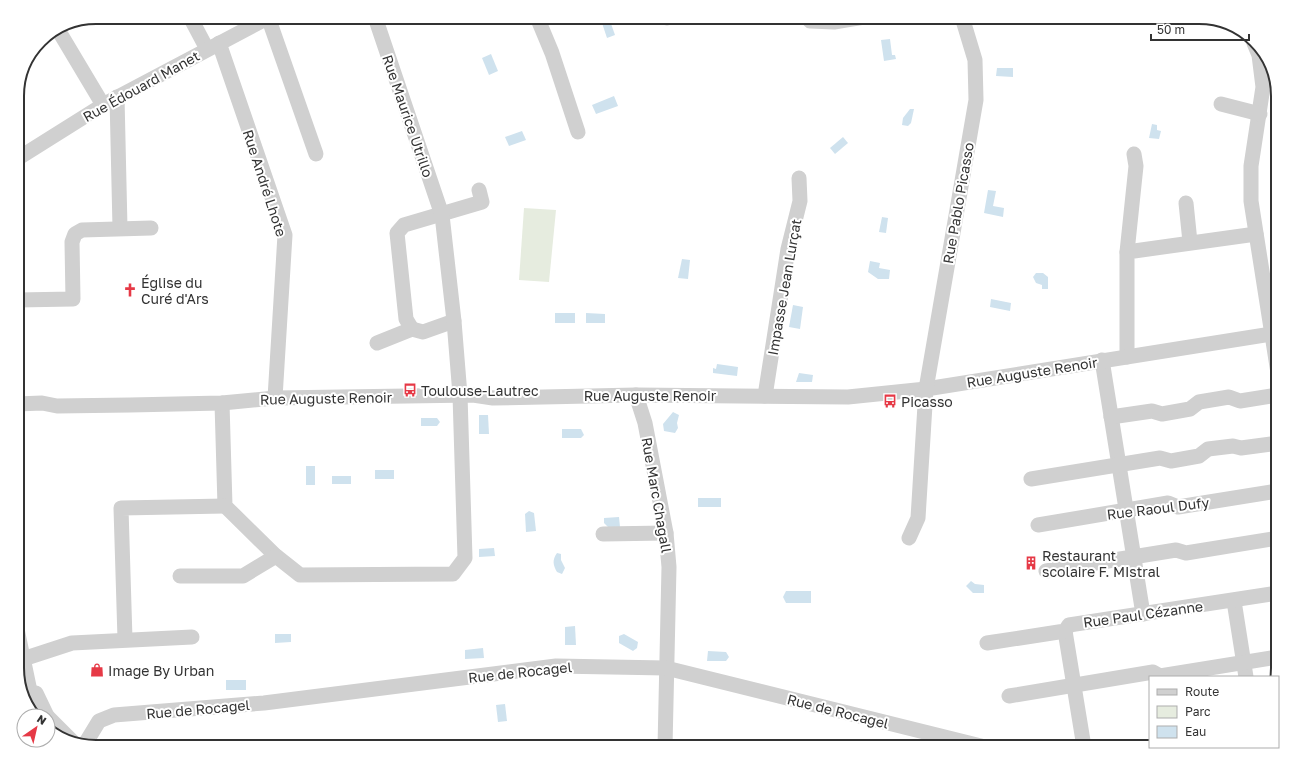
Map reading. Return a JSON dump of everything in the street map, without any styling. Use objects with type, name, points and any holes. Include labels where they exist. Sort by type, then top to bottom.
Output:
[{"type":"street","name":"Rue André Lhote","points":[[196,24],[213,46],[285,235],[275,398]]},
{"type":"street","name":"Rue Édouard Manet","points":[[24,155],[117,97],[255,24]]},
{"type":"street","points":[[270,24],[316,154]]},
{"type":"street","name":"Rue Maurice Utrillo","points":[[276,556],[300,575],[453,574],[465,558],[460,395],[454,321],[442,215],[377,24]]},
{"type":"street","points":[[539,24],[552,53],[578,132]]},
{"type":"street","name":"Rue Pablo Picasso","points":[[909,538],[918,518],[926,389],[976,100],[975,60],[964,24]]},
{"type":"street","points":[[60,34],[103,105]]},
{"type":"street","points":[[1258,54],[1263,87],[1250,184],[1256,234],[1271,312]]},
{"type":"street","points":[[117,97],[120,228]]},
{"type":"street","points":[[1221,104],[1260,114]]},
{"type":"street","points":[[1128,357],[1128,252],[1136,166],[1134,154]]},
{"type":"street","name":"Impasse Jean Lurçat","points":[[765,396],[788,249],[800,201],[799,178]]},
{"type":"street","points":[[412,329],[406,319],[397,233],[404,225],[482,202],[478,190]]},
{"type":"street","points":[[1186,203],[1190,242]]},
{"type":"street","points":[[24,300],[73,299],[72,242],[75,234],[82,230],[151,228]]},
{"type":"street","points":[[1128,252],[1190,242],[1256,234]]},
{"type":"street","points":[[377,343],[412,329],[424,332],[454,321]]},
{"type":"street","name":"Rue Auguste Renoir","points":[[24,404],[42,403],[57,406],[222,403],[275,398],[460,395],[508,398],[636,395],[848,397],[926,389],[1271,334]]},
{"type":"street","points":[[1102,360],[1143,614]]},
{"type":"street","name":"Rue Marc Chagall","points":[[636,395],[645,424],[666,534],[668,567],[665,740]]},
{"type":"street","points":[[1111,417],[1152,411],[1162,414],[1190,409],[1199,402],[1229,397],[1240,401],[1271,396]]},
{"type":"street","points":[[180,576],[243,576],[276,556],[225,506],[222,403]]},
{"type":"street","points":[[1031,479],[1160,458],[1171,461],[1199,456],[1208,450],[1233,446],[1240,448],[1271,444]]},
{"type":"street","name":"Rue Raoul Dufy","points":[[1038,525],[1168,503],[1178,507],[1271,492]]},
{"type":"street","points":[[125,639],[121,508],[225,506]]},
{"type":"street","points":[[603,534],[666,534]]},
{"type":"street","points":[[1046,571],[1176,550],[1186,553],[1271,539]]},
{"type":"street","name":"Rue Paul Cézanne","points":[[987,643],[1065,631],[1069,625],[1271,595]]},
{"type":"street","points":[[1234,601],[1245,670]]},
{"type":"street","points":[[1065,631],[1083,740]]},
{"type":"street","points":[[24,660],[72,643],[125,639],[192,637]]},
{"type":"street","points":[[1009,696],[1153,672],[1160,676],[1245,670],[1271,660]]},
{"type":"street","points":[[24,664],[33,703]]},
{"type":"street","name":"Rue de Rocagel","points":[[88,739],[99,721],[114,716],[264,703],[556,666],[666,668],[957,740]]},
{"type":"street","points":[[26,684],[28,678]]},
{"type":"street","points":[[28,678],[43,708]]},
{"type":"green space","points":[[524,208],[556,210],[549,282],[519,280]]},
{"type":"water","points":[[602,24],[611,24],[615,35],[607,38]]},
{"type":"water","points":[[890,39],[892,55],[895,55],[896,59],[884,61],[881,40]]},
{"type":"water","points":[[491,54],[498,71],[489,75],[482,58]]},
{"type":"water","points":[[997,68],[1013,68],[1013,77],[996,76]]},
{"type":"water","points":[[614,96],[618,106],[596,114],[592,105]]},
{"type":"water","points":[[910,109],[914,109],[911,123],[908,126],[902,125],[903,118]]},
{"type":"water","points":[[1152,124],[1157,125],[1157,130],[1161,131],[1159,139],[1149,138]]},
{"type":"water","points":[[522,131],[526,140],[509,146],[505,137]]},
{"type":"water","points":[[843,137],[848,143],[835,154],[830,148]]},
{"type":"water","points":[[988,190],[996,191],[993,206],[1004,208],[1003,217],[984,213]]},
{"type":"water","points":[[882,217],[888,218],[886,233],[879,232]]},
{"type":"water","points":[[682,259],[690,260],[688,279],[678,278]]},
{"type":"water","points":[[870,261],[880,263],[879,268],[890,270],[889,279],[878,279],[868,272]]},
{"type":"water","points":[[1036,273],[1043,273],[1048,277],[1048,289],[1042,289],[1042,285],[1036,283],[1033,277]]},
{"type":"water","points":[[991,299],[1011,303],[1010,311],[990,307]]},
{"type":"water","points":[[793,305],[803,307],[800,329],[789,327]]},
{"type":"water","points":[[555,313],[575,313],[575,323],[555,323]]},
{"type":"water","points":[[586,313],[605,314],[605,323],[586,323]]},
{"type":"water","points":[[717,364],[738,367],[737,376],[713,373],[713,368],[716,369]]},
{"type":"water","points":[[799,373],[813,375],[812,382],[796,382]]},
{"type":"water","points":[[673,412],[679,415],[677,423],[678,428],[675,433],[664,431],[663,424]]},
{"type":"water","points":[[479,415],[488,415],[489,434],[479,434]]},
{"type":"water","points":[[421,418],[437,418],[440,422],[437,426],[421,426]]},
{"type":"water","points":[[562,429],[581,429],[584,435],[581,438],[562,438]]},
{"type":"water","points":[[306,466],[315,466],[315,485],[306,485]]},
{"type":"water","points":[[375,470],[394,470],[394,479],[375,479]]},
{"type":"water","points":[[332,476],[351,476],[351,484],[332,484]]},
{"type":"water","points":[[698,498],[721,498],[721,507],[698,507]]},
{"type":"water","points":[[529,511],[534,513],[536,531],[526,532],[525,514]]},
{"type":"water","points":[[619,517],[620,527],[608,527],[604,523],[604,518]]},
{"type":"water","points":[[494,548],[495,556],[479,557],[479,549]]},
{"type":"water","points":[[557,553],[561,554],[561,560],[565,568],[562,574],[557,572],[554,565],[554,558]]},
{"type":"water","points":[[971,581],[975,584],[984,585],[984,593],[973,593],[966,586]]},
{"type":"water","points":[[786,591],[811,591],[811,603],[786,603],[783,597]]},
{"type":"water","points":[[575,626],[576,645],[565,645],[565,627]]},
{"type":"water","points":[[275,634],[291,634],[291,642],[275,643]]},
{"type":"water","points":[[624,634],[638,642],[637,648],[633,651],[619,643],[619,636]]},
{"type":"water","points":[[483,648],[484,658],[465,659],[465,650]]},
{"type":"water","points":[[708,651],[726,652],[729,657],[726,661],[707,661]]},
{"type":"water","points":[[226,680],[246,680],[246,690],[226,690]]},
{"type":"water","points":[[505,704],[507,721],[498,722],[496,705]]},
{"type":"place","name":"Église du Curé d'Ars","points":[[130,290]]},
{"type":"place","name":"Toulouse-Lautrec","points":[[410,390]]},
{"type":"place","name":"Picasso","points":[[890,401]]},
{"type":"place","name":"Restaurant scolaire F. MIstral","points":[[1031,563]]},
{"type":"place","name":"Image By Urban","points":[[97,670]]}]
